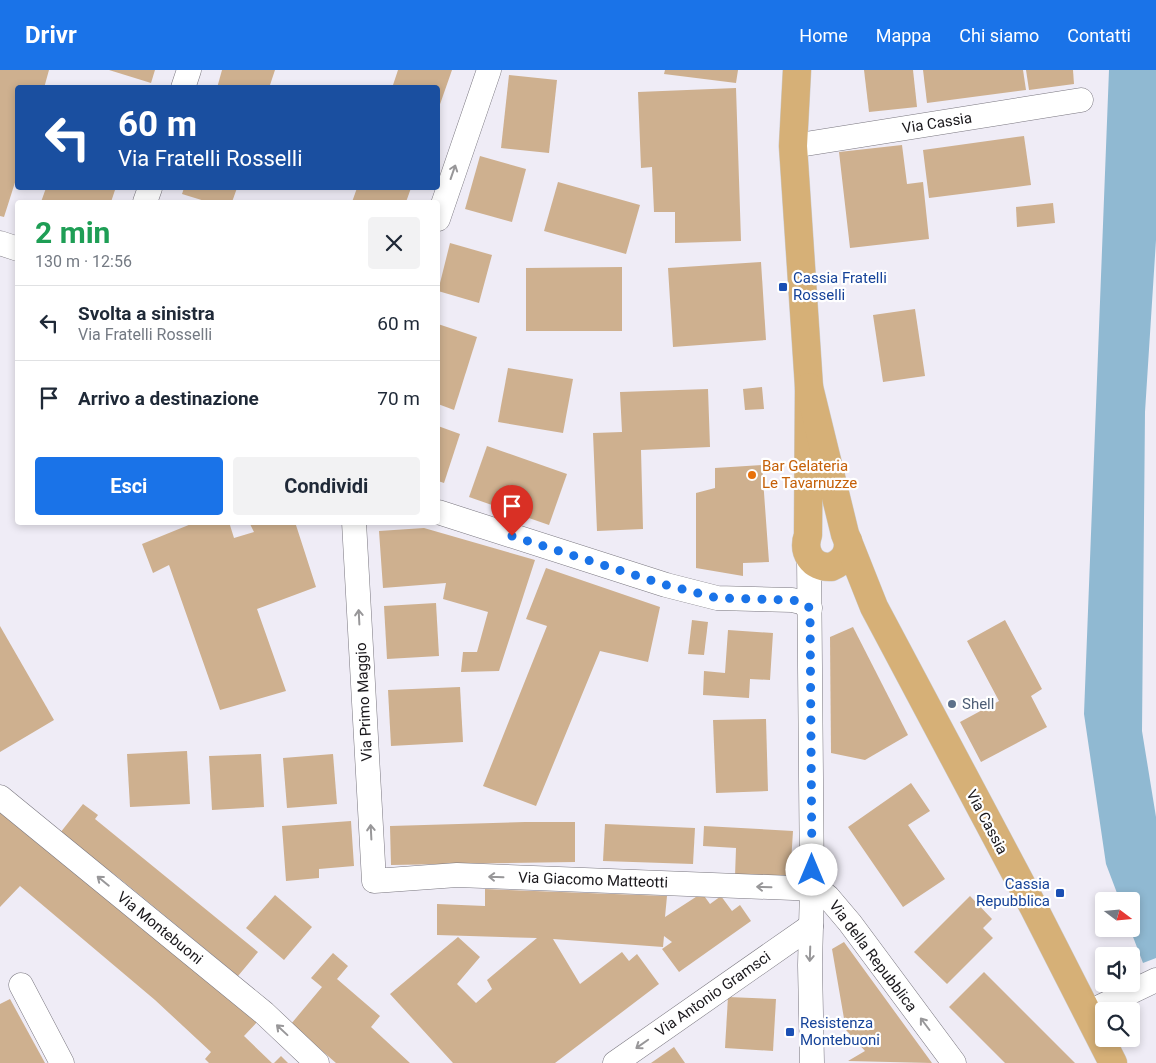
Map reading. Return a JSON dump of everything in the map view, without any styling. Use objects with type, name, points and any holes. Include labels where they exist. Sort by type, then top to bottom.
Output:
[{"type":"main road","name":"Via Cassia","points":[[797,70],[793,146],[809,387],[816,552],[859,587],[874,608]]},
{"type":"main road","name":"Via Cassia","points":[[809,387],[846,538],[874,608],[1113,1063]]},
{"type":"main road","points":[[820,525],[834,525],[846,538],[848,549],[844,558],[816,552],[820,525]]},
{"type":"street","points":[[184,85],[189,70]]},
{"type":"street","points":[[440,213],[489,70]]},
{"type":"street","name":"Via Cassia","points":[[793,146],[1081,100]]},
{"type":"street","points":[[0,244],[15,248]]},
{"type":"street","points":[[440,513],[666,585],[717,598],[792,600],[801,602],[810,608]]},
{"type":"street","name":"Via Primo Maggio","points":[[354,525],[374,881]]},
{"type":"street","points":[[812,1063],[810,608],[816,552]]},
{"type":"street","points":[[810,636],[816,552]]},
{"type":"street","name":"Via Montebuoni","points":[[0,797],[264,1013],[318,1063]]},
{"type":"street","name":"Via Giacomo Matteotti","points":[[374,881],[457,875],[812,888]]},
{"type":"street","name":"Via della Repubblica","points":[[812,888],[818,889],[828,897],[850,923],[954,1063]]},
{"type":"street","name":"Via Antonio Gramsci","points":[[614,1063],[811,926]]},
{"type":"street","points":[[1087,1013],[1156,980]]},
{"type":"street","points":[[21,985],[62,1063]]},
{"type":"water","points":[[1109,70],[1156,70],[1156,240],[1145,412],[1142,731],[1156,817],[1156,958],[1143,963],[1140,955],[1140,947],[1137,947],[1133,938],[1140,938],[1140,892],[1117,892],[1106,864],[1084,714]]},
{"type":"building","points":[[0,70],[49,70],[45,85],[15,85],[15,182],[4,217],[0,216]]},
{"type":"building","points":[[109,70],[155,70],[151,83]]},
{"type":"building","points":[[222,70],[275,70],[270,85],[218,85]]},
{"type":"building","points":[[398,70],[452,70],[440,104],[440,85],[393,85]]},
{"type":"building","points":[[665,70],[738,70],[736,83],[664,74]]},
{"type":"building","points":[[864,70],[913,70],[917,107],[869,112]]},
{"type":"building","points":[[923,70],[1023,70],[1026,90],[927,103]]},
{"type":"building","points":[[1026,70],[1073,70],[1074,84],[1029,90]]},
{"type":"building","points":[[509,75],[557,80],[549,153],[501,148]]},
{"type":"building","points":[[736,88],[741,241],[675,243],[675,212],[654,212],[652,167],[641,168],[638,92]]},
{"type":"building","points":[[1024,136],[1031,185],[929,198],[923,150]]},
{"type":"building","points":[[902,145],[907,184],[923,182],[929,239],[850,248],[839,152]]},
{"type":"building","points":[[480,156],[526,169],[512,222],[465,209]]},
{"type":"building","points":[[558,182],[640,205],[626,254],[544,231]]},
{"type":"building","points":[[45,190],[115,190],[112,200],[42,200]]},
{"type":"building","points":[[183,190],[236,190],[233,200],[202,200],[182,194]]},
{"type":"building","points":[[356,190],[410,190],[407,200],[353,200]]},
{"type":"building","points":[[1053,203],[1055,223],[1017,227],[1016,207]]},
{"type":"building","points":[[450,243],[492,255],[479,303],[440,292],[440,283]]},
{"type":"building","points":[[761,262],[766,340],[673,347],[668,268]]},
{"type":"building","points":[[622,267],[622,331],[526,331],[526,268]]},
{"type":"building","points":[[915,309],[925,376],[883,382],[873,315]]},
{"type":"building","points":[[440,325],[477,337],[454,410],[440,405]]},
{"type":"building","points":[[508,368],[573,379],[563,433],[498,422]]},
{"type":"building","points":[[762,387],[764,409],[745,410],[743,389]]},
{"type":"building","points":[[708,389],[710,447],[641,450],[643,529],[597,531],[593,433],[622,432],[620,392]]},
{"type":"building","points":[[440,427],[460,434],[444,483],[440,482]]},
{"type":"building","points":[[487,446],[567,474],[549,525],[469,497]]},
{"type":"building","points":[[762,465],[769,562],[743,563],[743,576],[696,568],[696,493],[715,488],[715,468]]},
{"type":"building","points":[[189,525],[230,525],[234,538],[254,532],[250,525],[296,525],[316,587],[257,609],[286,691],[220,710],[169,565],[153,573],[142,544]]},
{"type":"building","points":[[424,528],[535,560],[499,671],[461,672],[463,652],[477,652],[488,612],[443,599],[446,583],[383,588],[379,531]]},
{"type":"building","points":[[546,568],[660,607],[648,662],[600,651],[536,806],[483,786],[547,626],[526,619]]},
{"type":"building","points":[[436,603],[439,656],[387,659],[384,606]]},
{"type":"building","points":[[692,620],[708,622],[704,655],[688,654]]},
{"type":"building","points":[[1005,620],[1042,689],[1031,696],[1047,727],[981,762],[960,722],[999,701],[967,641]]},
{"type":"building","points":[[0,626],[54,720],[0,752]]},
{"type":"building","points":[[853,627],[908,735],[865,760],[831,753],[830,637]]},
{"type":"building","points":[[728,630],[773,633],[770,680],[750,679],[749,698],[703,695],[704,671],[725,673]]},
{"type":"building","points":[[460,687],[463,742],[391,746],[388,690]]},
{"type":"building","points":[[766,719],[768,791],[716,793],[713,720]]},
{"type":"building","points":[[187,751],[190,804],[130,807],[127,754]]},
{"type":"building","points":[[261,754],[264,807],[212,810],[209,756]]},
{"type":"building","points":[[333,754],[337,804],[287,808],[283,758]]},
{"type":"building","points":[[911,783],[930,811],[908,825],[945,879],[903,907],[848,827]]},
{"type":"building","points":[[83,804],[98,815],[95,819],[258,952],[238,976],[119,878],[60,833]]},
{"type":"building","points":[[0,806],[259,1020],[244,1036],[272,1063],[209,1063],[205,1059],[211,1052],[155,1000],[20,886],[0,907]]},
{"type":"building","points":[[351,821],[354,866],[319,869],[319,878],[286,881],[282,826]]},
{"type":"building","points":[[575,822],[575,862],[391,865],[390,826]]},
{"type":"building","points":[[605,824],[695,828],[693,864],[603,861]]},
{"type":"building","points":[[704,826],[793,831],[790,879],[735,876],[736,848],[703,846]]},
{"type":"building","points":[[485,889],[667,896],[665,917],[702,893],[710,904],[721,896],[732,911],[740,905],[751,921],[679,972],[662,949],[672,942],[664,936],[663,947],[553,939],[580,984],[622,952],[629,961],[637,954],[659,984],[555,1063],[453,1063],[390,994],[458,937],[480,957],[457,984],[476,1003],[492,989],[487,980],[537,938],[437,935],[437,904],[485,906]]},
{"type":"building","points":[[275,895],[312,927],[284,960],[246,928]]},
{"type":"building","points":[[970,896],[992,919],[983,928],[993,938],[947,984],[914,952]]},
{"type":"building","points":[[844,942],[932,1063],[848,1061],[865,1051],[846,1030],[832,949]]},
{"type":"building","points":[[333,953],[348,966],[337,979],[380,1016],[371,1027],[410,1063],[336,1063],[291,1024],[322,987],[311,978]]},
{"type":"building","points":[[984,972],[1075,1063],[1005,1063],[949,1007]]},
{"type":"building","points":[[728,997],[776,999],[773,1051],[725,1048]]},
{"type":"building","points":[[10,999],[45,1063],[0,1063],[0,1004]]},
{"type":"building","points":[[674,1047],[685,1063],[651,1063]]},
{"type":"building","points":[[281,1056],[288,1063],[274,1063]]},
{"type":"place","name":"Cassia Fratelli Rosselli","points":[[783,287]]},
{"type":"place","name":"Bar Gelateria Le Tavarnuzze","points":[[752,475]]},
{"type":"place","name":"Shell","points":[[952,704]]},
{"type":"place","name":"Cassia Repubblica","points":[[1060,893]]},
{"type":"place","name":"Resistenza Montebuoni","points":[[790,1032]]},
{"type":"route","points":[[512,536],[666,585],[717,598],[792,600],[801,602],[810,608],[812,870]]}]
